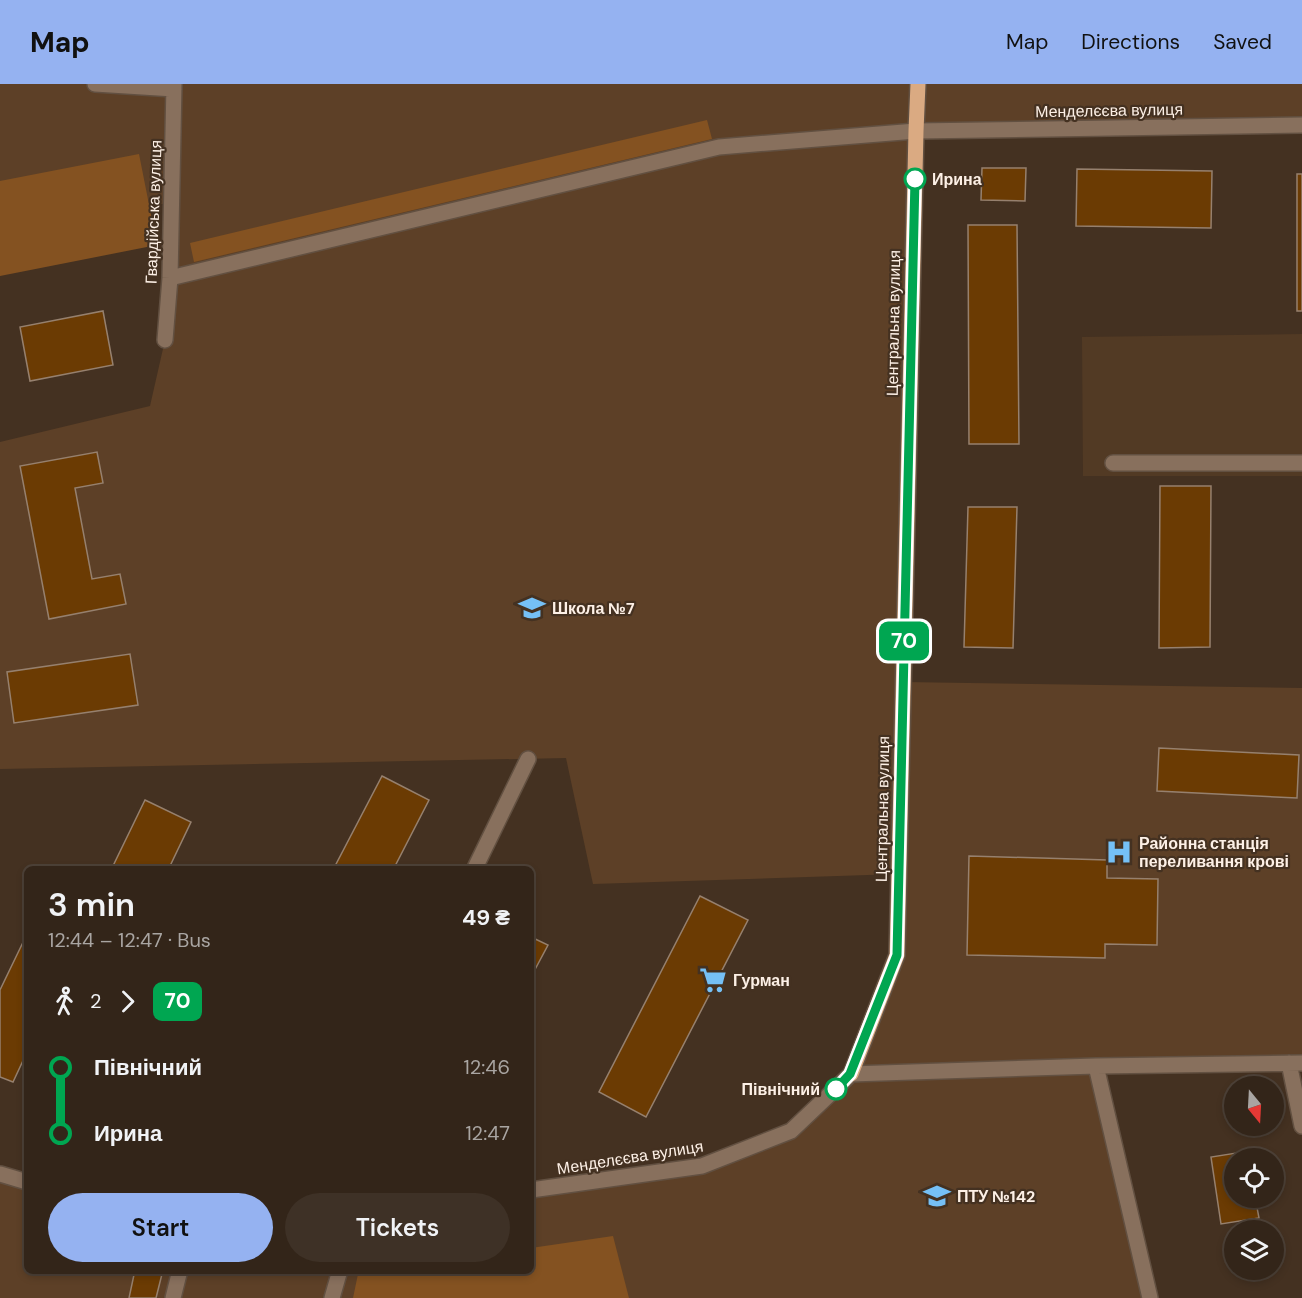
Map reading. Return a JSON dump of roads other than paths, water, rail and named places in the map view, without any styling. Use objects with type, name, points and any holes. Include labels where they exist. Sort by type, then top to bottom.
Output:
[{"type":"main road","name":"Центральна вулиця","points":[[850,1074],[897,955],[918,84]]},
{"type":"street","points":[[95,84],[174,86]]},
{"type":"street","name":"Гвардійська вулиця","points":[[165,340],[170,278],[174,86]]},
{"type":"street","name":"Менделєєва вулиця","points":[[170,278],[719,147],[916,131],[1302,125]]},
{"type":"street","points":[[1113,463],[1302,463]]},
{"type":"street","points":[[476,866],[528,759]]},
{"type":"street","points":[[850,1074],[1096,1066],[1295,1063],[1302,1126]]},
{"type":"street","points":[[1096,1066],[1150,1298]]},
{"type":"street","name":"Менделєєва вулиця","points":[[534,1190],[702,1166],[791,1131],[850,1074]]},
{"type":"street","points":[[0,1174],[24,1181]]},
{"type":"street","points":[[173,1298],[179,1274]]},
{"type":"street","points":[[332,1298],[339,1274]]},
{"type":"place","name":"Ирина","points":[[915,179]]},
{"type":"place","name":"Школа №7","points":[[532,608]]},
{"type":"place","name":"Районна станція переливання крові","points":[[1119,852]]},
{"type":"place","name":"Гурман","points":[[713,980]]},
{"type":"place","name":"Північний","points":[[836,1089]]},
{"type":"place","name":"ПТУ №142","points":[[937,1196]]}]
